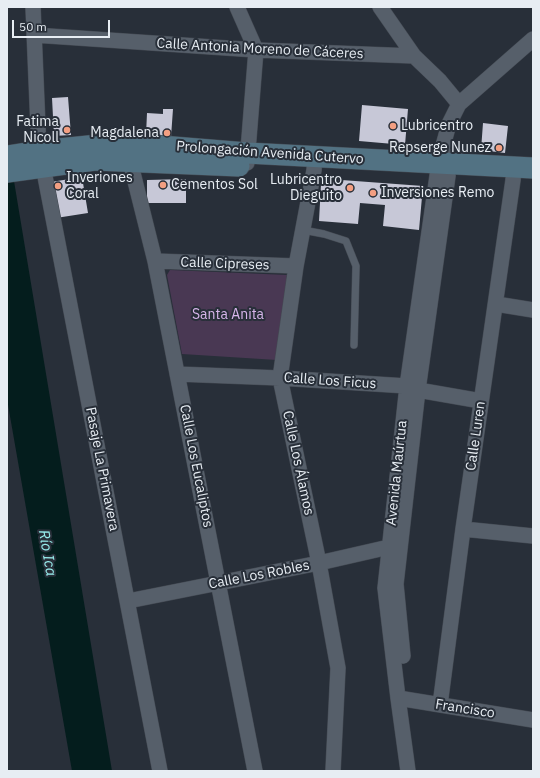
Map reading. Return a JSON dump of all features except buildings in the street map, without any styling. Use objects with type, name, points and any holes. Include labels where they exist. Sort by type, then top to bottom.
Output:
[{"type":"street","name":"Pasaje La Primavera","points":[[33,7],[36,160],[128,601],[160,771]]},
{"type":"street","points":[[237,7],[256,50],[247,160]]},
{"type":"street","points":[[380,7],[414,56],[440,81],[459,104]]},
{"type":"street","name":"Calle Antonia Moreno de Cáceres","points":[[34,35],[256,50],[414,56]]},
{"type":"street","points":[[443,166],[449,124],[459,104],[533,39]]},
{"type":"street","name":"Prolongación Avenida Cutervo","points":[[7,172],[36,160],[98,146],[136,144],[247,160]]},
{"type":"street","name":"Prolongación Avenida Cutervo","points":[[7,156],[36,160],[95,160],[130,162],[247,160],[443,166],[523,175]]},
{"type":"street","name":"Calle Los Eucaliptos","points":[[130,162],[155,261],[255,771]]},
{"type":"street","name":"Calle Los Álamos","points":[[314,163],[296,266],[280,378],[319,563],[339,673],[333,771]]},
{"type":"street","name":"Avenida Maúrtua","points":[[417,771],[402,699],[385,588],[389,547],[413,388],[443,166]]},
{"type":"street","name":"Calle Luren","points":[[440,705],[481,400],[496,304],[523,175]]},
{"type":"street","name":"Calle Cipreses","points":[[155,261],[296,266]]},
{"type":"street","points":[[496,304],[533,310]]},
{"type":"street","name":"Calle Los Ficus","points":[[178,374],[280,378],[413,388],[481,400]]},
{"type":"street","name":"Avenida Maúrtua","points":[[408,771],[402,699],[396,584],[413,388]]},
{"type":"street","points":[[463,529],[533,536]]},
{"type":"street","name":"Calle Los Robles","points":[[128,601],[319,563],[389,547]]},
{"type":"street","name":"Francisco","points":[[402,699],[533,720]]},
{"type":"lane","points":[[303,230],[324,234],[346,241],[356,266],[354,345]]},
{"type":"green space","name":"Santa Anita","points":[[170,270],[287,275],[277,360],[182,354],[167,275]]},
{"type":"water","name":"Río Ica","points":[[7,139],[112,771],[72,771],[7,399]]},
{"type":"place","name":"Lubricentro","points":[[393,126]]},
{"type":"place","name":"Fatima Nicoll","points":[[67,130]]},
{"type":"place","name":"Magdalena","points":[[167,133]]},
{"type":"place","name":"Repserge Nunez","points":[[499,148]]},
{"type":"place","name":"Cementos Sol","points":[[163,185]]},
{"type":"place","name":"Inveriones Coral","points":[[58,186]]},
{"type":"place","name":"Lubricentro Dieguito","points":[[350,188]]},
{"type":"place","name":"Inversiones Remo","points":[[373,193]]}]
